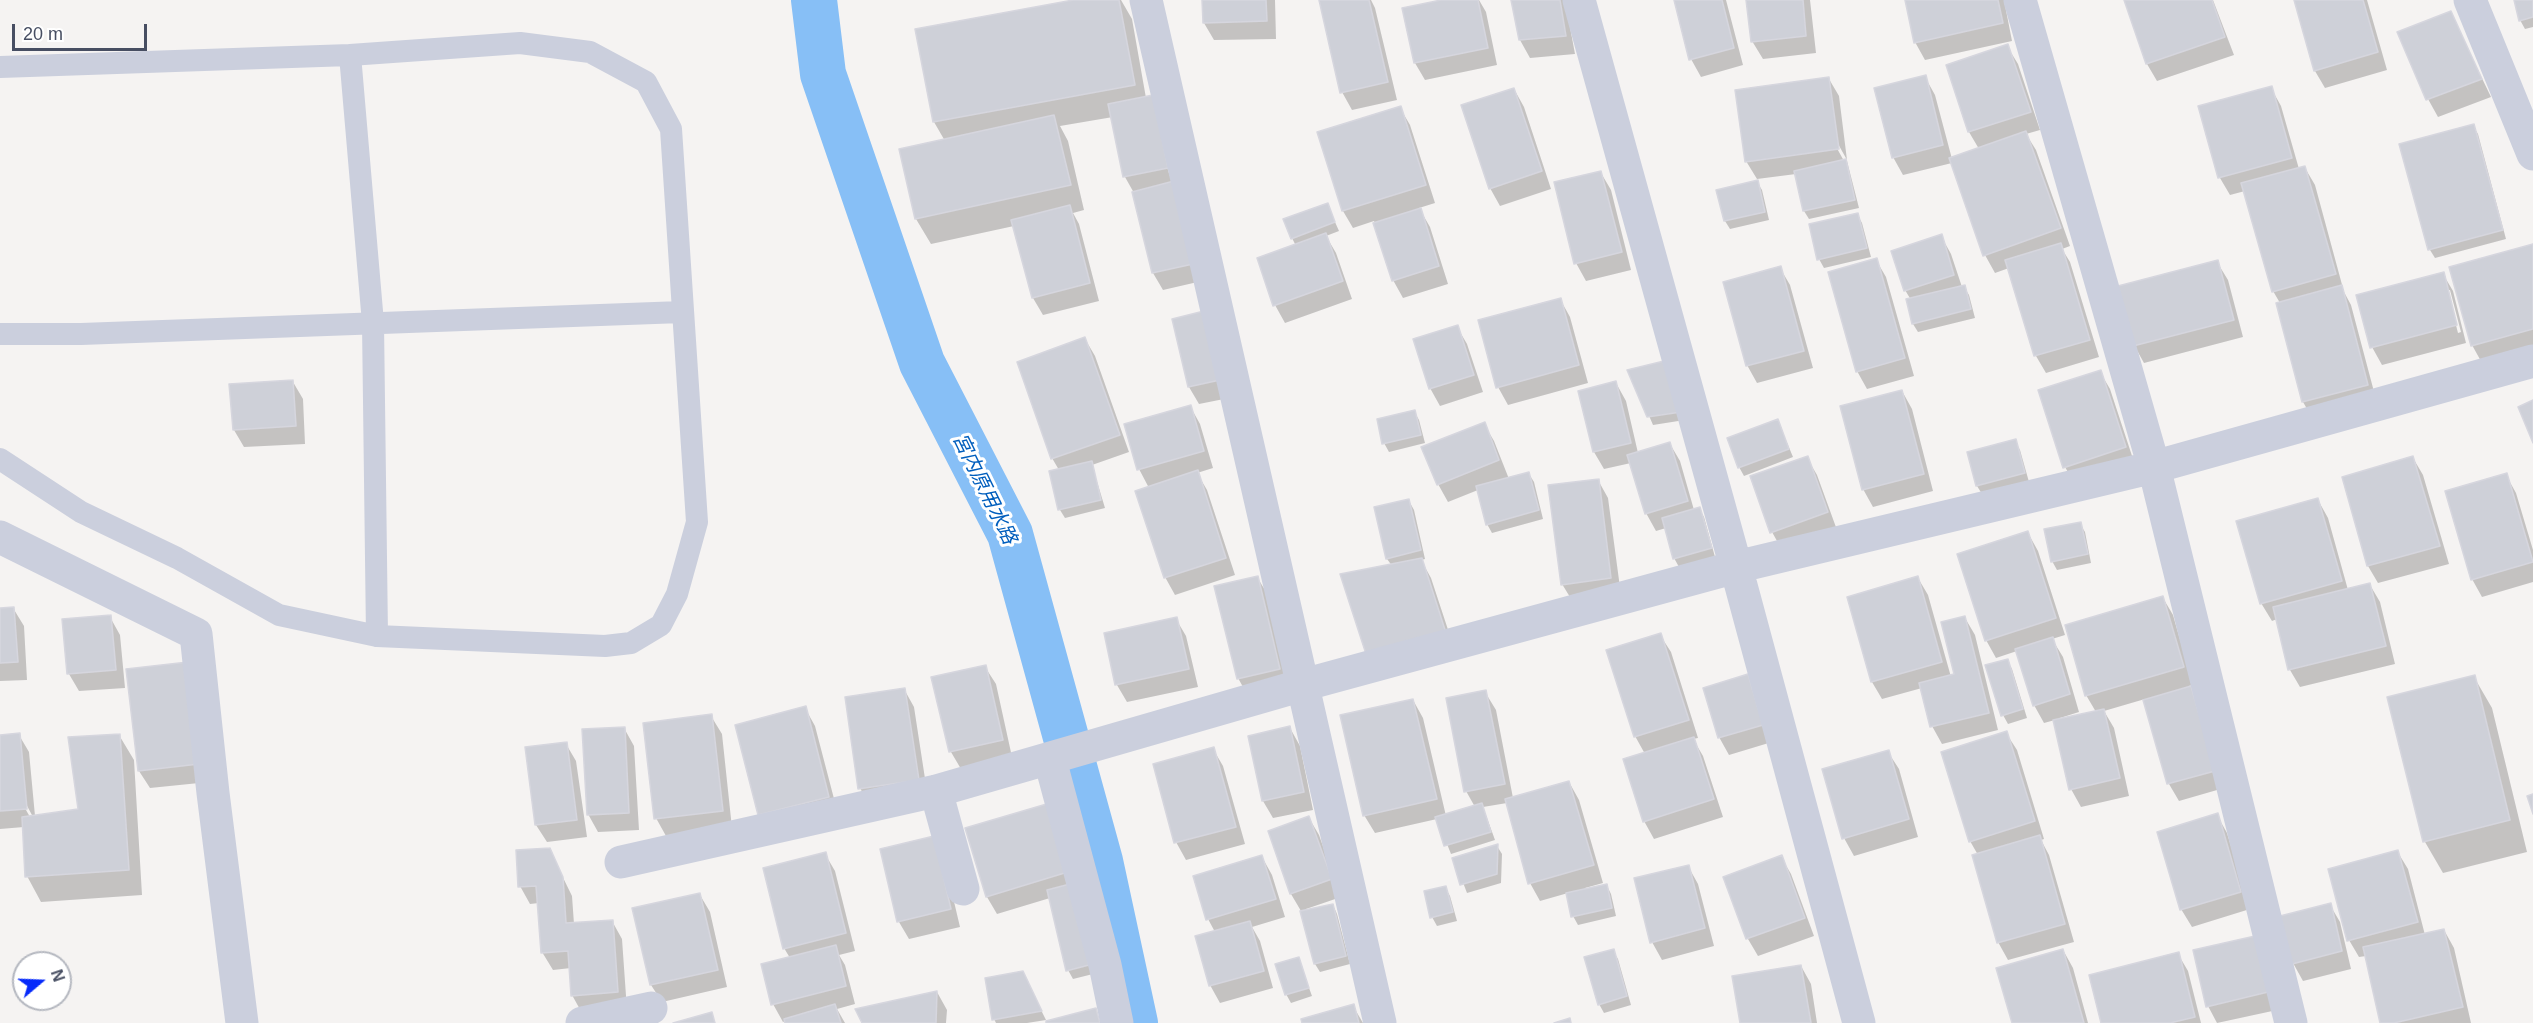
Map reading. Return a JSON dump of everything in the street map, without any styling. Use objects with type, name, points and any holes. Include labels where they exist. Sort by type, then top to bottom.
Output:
[{"type":"street","points":[[1146,0],[1380,1023]]},
{"type":"street","points":[[1579,0],[1860,1023]]},
{"type":"street","points":[[2020,0],[2154,467],[2291,1023]]},
{"type":"street","points":[[2470,0],[2533,154]]},
{"type":"street","points":[[621,862],[936,791],[1050,760],[1303,685],[1736,567],[2154,467],[2533,361]]},
{"type":"street","points":[[0,537],[196,634],[242,1023]]},
{"type":"street","points":[[1050,760],[1105,965],[1117,1023]]},
{"type":"street","points":[[936,791],[963,889]]},
{"type":"street","points":[[582,1023],[651,1008]]},
{"type":"lane","points":[[0,67],[350,55],[520,43],[590,52],[646,82],[671,129],[697,522],[677,594],[661,626],[631,643],[605,646],[377,636],[279,615],[177,558],[81,512],[0,459]]},
{"type":"lane","points":[[350,55],[373,323],[377,636]]},
{"type":"lane","points":[[0,334],[81,334],[682,312]]},
{"type":"building","points":[[1073,0],[1119,0],[1135,85],[933,122],[915,29]]},
{"type":"building","points":[[1202,0],[1266,0],[1267,21],[1203,23]]},
{"type":"building","points":[[1319,0],[1369,0],[1388,82],[1340,93]]},
{"type":"building","points":[[1441,0],[1478,0],[1488,48],[1414,63],[1402,8]]},
{"type":"building","points":[[1511,0],[1560,0],[1566,36],[1519,40]]},
{"type":"building","points":[[1674,0],[1722,0],[1734,48],[1689,60]]},
{"type":"building","points":[[1746,0],[1803,0],[1806,36],[1751,42]]},
{"type":"building","points":[[1905,0],[1998,0],[2003,23],[1914,43]]},
{"type":"building","points":[[2124,0],[2212,0],[2225,37],[2146,64]]},
{"type":"building","points":[[2294,0],[2363,0],[2378,52],[2314,71]]},
{"type":"building","points":[[2514,0],[2533,0],[2533,17],[2519,21]]},
{"type":"building","points":[[2451,11],[2482,79],[2426,100],[2397,32]]},
{"type":"building","points":[[2008,44],[2031,112],[1968,132],[1946,65]]},
{"type":"building","points":[[1926,75],[1943,145],[1892,158],[1874,88]]},
{"type":"building","points":[[1829,77],[1839,149],[1745,162],[1735,90]]},
{"type":"building","points":[[2272,86],[2292,158],[2218,178],[2198,106]]},
{"type":"building","points":[[1514,88],[1542,171],[1489,189],[1461,105]]},
{"type":"building","points":[[1153,95],[1168,168],[1123,177],[1108,104]]},
{"type":"building","points":[[1401,106],[1426,185],[1342,211],[1317,132]]},
{"type":"building","points":[[1054,115],[1071,185],[915,219],[899,149]]},
{"type":"building","points":[[2474,124],[2503,230],[2428,250],[2399,144]]},
{"type":"building","points":[[2026,131],[2061,228],[1983,256],[1949,158]]},
{"type":"building","points":[[1846,159],[1855,200],[1803,211],[1794,171]]},
{"type":"building","points":[[2305,166],[2336,274],[2272,292],[2241,183]]},
{"type":"building","points":[[1601,171],[1622,252],[1574,264],[1554,182]]},
{"type":"building","points":[[1758,180],[1765,212],[1724,221],[1716,190]]},
{"type":"building","points":[[1174,181],[1193,264],[1152,273],[1132,192]]},
{"type":"building","points":[[1328,203],[1335,222],[1291,239],[1283,219]]},
{"type":"building","points":[[1070,205],[1090,283],[1032,298],[1011,220]]},
{"type":"building","points":[[1421,208],[1439,266],[1392,281],[1373,223]]},
{"type":"building","points":[[1858,213],[1867,248],[1817,260],[1809,224]]},
{"type":"building","points":[[1326,233],[1343,281],[1273,306],[1257,258]]},
{"type":"building","points":[[1942,234],[1954,275],[1904,291],[1891,251]]},
{"type":"building","points":[[2061,243],[2090,340],[2034,356],[2005,260]]},
{"type":"building","points":[[2533,244],[2533,329],[2471,346],[2449,267]]},
{"type":"building","points":[[1877,258],[1905,358],[1856,372],[1828,272]]},
{"type":"building","points":[[2218,260],[2234,320],[2133,346],[2118,286]]},
{"type":"building","points":[[1781,266],[1804,351],[1746,366],[1723,282]]},
{"type":"building","points":[[2444,272],[2457,325],[2370,348],[2356,295]]},
{"type":"building","points":[[1965,285],[1971,309],[1912,324],[1906,299]]},
{"type":"building","points":[[2342,285],[2368,385],[2302,402],[2276,303]]},
{"type":"building","points":[[1561,298],[1579,365],[1496,388],[1478,320]]},
{"type":"building","points":[[1204,311],[1220,380],[1188,387],[1172,319]]},
{"type":"building","points":[[1458,325],[1474,375],[1429,389],[1413,339]]},
{"type":"building","points":[[1085,337],[1120,435],[1051,459],[1017,362]]},
{"type":"building","points":[[1664,361],[1688,411],[1647,417],[1627,370]]},
{"type":"building","points":[[2101,370],[2126,447],[2063,468],[2038,390]]},
{"type":"building","points":[[293,380],[296,426],[233,430],[229,384]]},
{"type":"building","points":[[1616,381],[1631,443],[1593,452],[1578,391]]},
{"type":"building","points":[[1902,390],[1924,474],[1862,490],[1840,406]]},
{"type":"building","points":[[2533,400],[2533,443],[2518,407]]},
{"type":"building","points":[[1191,405],[1204,451],[1137,470],[1124,424]]},
{"type":"building","points":[[1415,410],[1421,435],[1382,444],[1377,419]]},
{"type":"building","points":[[1778,419],[1789,449],[1738,468],[1727,438]]},
{"type":"building","points":[[1485,422],[1499,460],[1437,485],[1421,447]]},
{"type":"building","points":[[2016,439],[2025,473],[1976,486],[1967,452]]},
{"type":"building","points":[[1670,442],[1688,501],[1645,514],[1627,455]]},
{"type":"building","points":[[1808,456],[1828,512],[1770,533],[1750,476]]},
{"type":"building","points":[[2413,456],[2440,546],[2367,566],[2342,477]]},
{"type":"building","points":[[1092,461],[1101,500],[1058,510],[1049,471]]},
{"type":"building","points":[[1198,470],[1226,558],[1164,578],[1135,491]]},
{"type":"building","points":[[1529,472],[1539,510],[1486,525],[1476,486]]},
{"type":"building","points":[[2507,473],[2533,562],[2471,580],[2445,491]]},
{"type":"building","points":[[1599,479],[1611,578],[1561,585],[1548,485]]},
{"type":"building","points":[[2318,498],[2342,581],[2260,604],[2236,521]]},
{"type":"building","points":[[1409,499],[1421,550],[1386,559],[1374,507]]},
{"type":"building","points":[[1700,507],[1712,548],[1673,559],[1662,518]]},
{"type":"building","points":[[2081,522],[2088,554],[2051,562],[2044,529]]},
{"type":"building","points":[[2028,531],[2056,618],[1985,641],[1957,554]]},
{"type":"building","points":[[1422,558],[1446,633],[1366,654],[1340,574]]},
{"type":"building","points":[[1258,576],[1280,669],[1237,679],[1214,586]]},
{"type":"building","points":[[1918,576],[1942,662],[1871,682],[1847,597]]},
{"type":"building","points":[[2370,583],[2386,646],[2288,670],[2273,607]]},
{"type":"building","points":[[2163,596],[2184,667],[2085,696],[2065,625]]},
{"type":"building","points":[[14,607],[18,662],[0,663],[0,608]]},
{"type":"building","points":[[111,615],[116,670],[67,674],[62,619]]},
{"type":"building","points":[[1965,616],[1989,713],[1930,727],[1919,683],[1954,674],[1941,622]]},
{"type":"building","points":[[1177,617],[1189,669],[1115,685],[1104,633]]},
{"type":"building","points":[[1661,633],[1689,720],[1634,737],[1606,650]]},
{"type":"building","points":[[2053,637],[2070,694],[2033,706],[2015,649]]},
{"type":"building","points":[[2008,659],[2023,709],[2001,716],[1985,665]]},
{"type":"building","points":[[188,662],[199,764],[138,771],[126,669]]},
{"type":"building","points":[[986,665],[1003,740],[949,752],[931,677]]},
{"type":"building","points":[[1748,674],[1763,725],[1718,738],[1703,688]]},
{"type":"building","points":[[2475,675],[2510,820],[2423,842],[2387,697]]},
{"type":"building","points":[[2191,686],[2215,771],[2167,784],[2143,700]]},
{"type":"building","points":[[905,688],[919,780],[858,789],[845,697]]},
{"type":"building","points":[[1486,690],[1505,784],[1464,792],[1446,698]]},
{"type":"building","points":[[1413,699],[1437,799],[1363,816],[1340,715]]},
{"type":"building","points":[[806,706],[829,797],[758,815],[735,725]]},
{"type":"building","points":[[2104,709],[2120,778],[2069,790],[2053,720]]},
{"type":"building","points":[[712,714],[723,811],[654,819],[643,723]]},
{"type":"building","points":[[1290,726],[1304,792],[1262,801],[1248,736]]},
{"type":"building","points":[[625,727],[629,813],[587,815],[582,729]]},
{"type":"building","points":[[2007,731],[2035,821],[1969,842],[1941,752]]},
{"type":"building","points":[[20,733],[27,809],[0,811],[0,735]]},
{"type":"building","points":[[120,734],[129,870],[25,877],[22,817],[78,809],[68,737]]},
{"type":"building","points":[[1694,737],[1714,799],[1643,822],[1623,759]]},
{"type":"building","points":[[567,742],[577,820],[535,825],[525,747]]},
{"type":"building","points":[[1214,747],[1236,827],[1174,843],[1153,764]]},
{"type":"building","points":[[1889,750],[1909,819],[1842,839],[1822,769]]},
{"type":"building","points":[[1569,781],[1594,865],[1528,884],[1505,799]]},
{"type":"building","points":[[2533,794],[2533,814],[2527,796]]},
{"type":"building","points":[[1050,803],[1071,871],[986,897],[965,828]]},
{"type":"building","points":[[1482,803],[1491,832],[1444,846],[1435,817]]},
{"type":"building","points":[[2218,813],[2241,892],[2180,910],[2157,832]]},
{"type":"building","points":[[1309,816],[1332,879],[1290,894],[1268,831]]},
{"type":"building","points":[[2040,835],[2065,924],[1997,943],[1972,855]]},
{"type":"building","points":[[934,836],[951,909],[897,922],[880,849]]},
{"type":"building","points":[[1498,844],[1497,874],[1460,885],[1452,858]]},
{"type":"building","points":[[550,848],[563,877],[566,923],[613,920],[618,992],[571,996],[568,951],[541,953],[536,886],[518,887],[516,850]]},
{"type":"building","points":[[2398,850],[2418,922],[2347,941],[2328,869]]},
{"type":"building","points":[[826,852],[846,933],[783,949],[763,868]]},
{"type":"building","points":[[1262,855],[1276,899],[1206,920],[1193,876]]},
{"type":"building","points":[[1782,855],[1805,918],[1746,939],[1723,877]]},
{"type":"building","points":[[1689,865],[1705,928],[1650,943],[1634,878]]},
{"type":"building","points":[[1070,884],[1089,965],[1066,971],[1047,890]]},
{"type":"building","points":[[1607,884],[1612,908],[1571,917],[1566,893]]},
{"type":"building","points":[[1446,886],[1453,912],[1430,918],[1424,891]]},
{"type":"building","points":[[700,893],[718,970],[650,985],[632,908]]},
{"type":"building","points":[[2331,903],[2342,951],[2292,964],[2280,916]]},
{"type":"building","points":[[1333,904],[1346,956],[1314,964],[1300,911]]},
{"type":"building","points":[[1250,921],[1264,971],[1209,986],[1195,936]]},
{"type":"building","points":[[2444,929],[2463,1007],[2394,1023],[2380,1023],[2363,947]]},
{"type":"building","points":[[2255,936],[2268,992],[2206,1007],[2193,950]]},
{"type":"building","points":[[836,945],[846,986],[771,1005],[761,964]]},
{"type":"building","points":[[1614,949],[1627,996],[1598,1005],[1584,957]]},
{"type":"building","points":[[2063,949],[2084,1023],[2012,1023],[1996,968]]},
{"type":"building","points":[[2179,952],[2195,1017],[2170,1023],[2101,1023],[2089,975]]},
{"type":"building","points":[[1299,957],[1309,988],[1285,995],[1275,964]]},
{"type":"building","points":[[1801,965],[1811,1023],[1740,1023],[1732,976]]},
{"type":"building","points":[[1023,971],[1042,1011],[992,1020],[985,978]]},
{"type":"building","points":[[937,991],[936,1023],[862,1023],[855,1009]]},
{"type":"building","points":[[835,1004],[841,1023],[785,1023],[784,1019]]},
{"type":"building","points":[[1354,1004],[1359,1023],[1302,1023],[1301,1019]]},
{"type":"building","points":[[1096,1008],[1100,1023],[1046,1023],[1046,1021]]},
{"type":"building","points":[[712,1012],[715,1023],[673,1023]]},
{"type":"building","points":[[1570,1018],[1571,1023],[1554,1023]]},
{"type":"waterway","name":"宮内原用水路","points":[[814,0],[823,74],[922,363],[1010,534],[1100,861],[1135,1023]]}]
